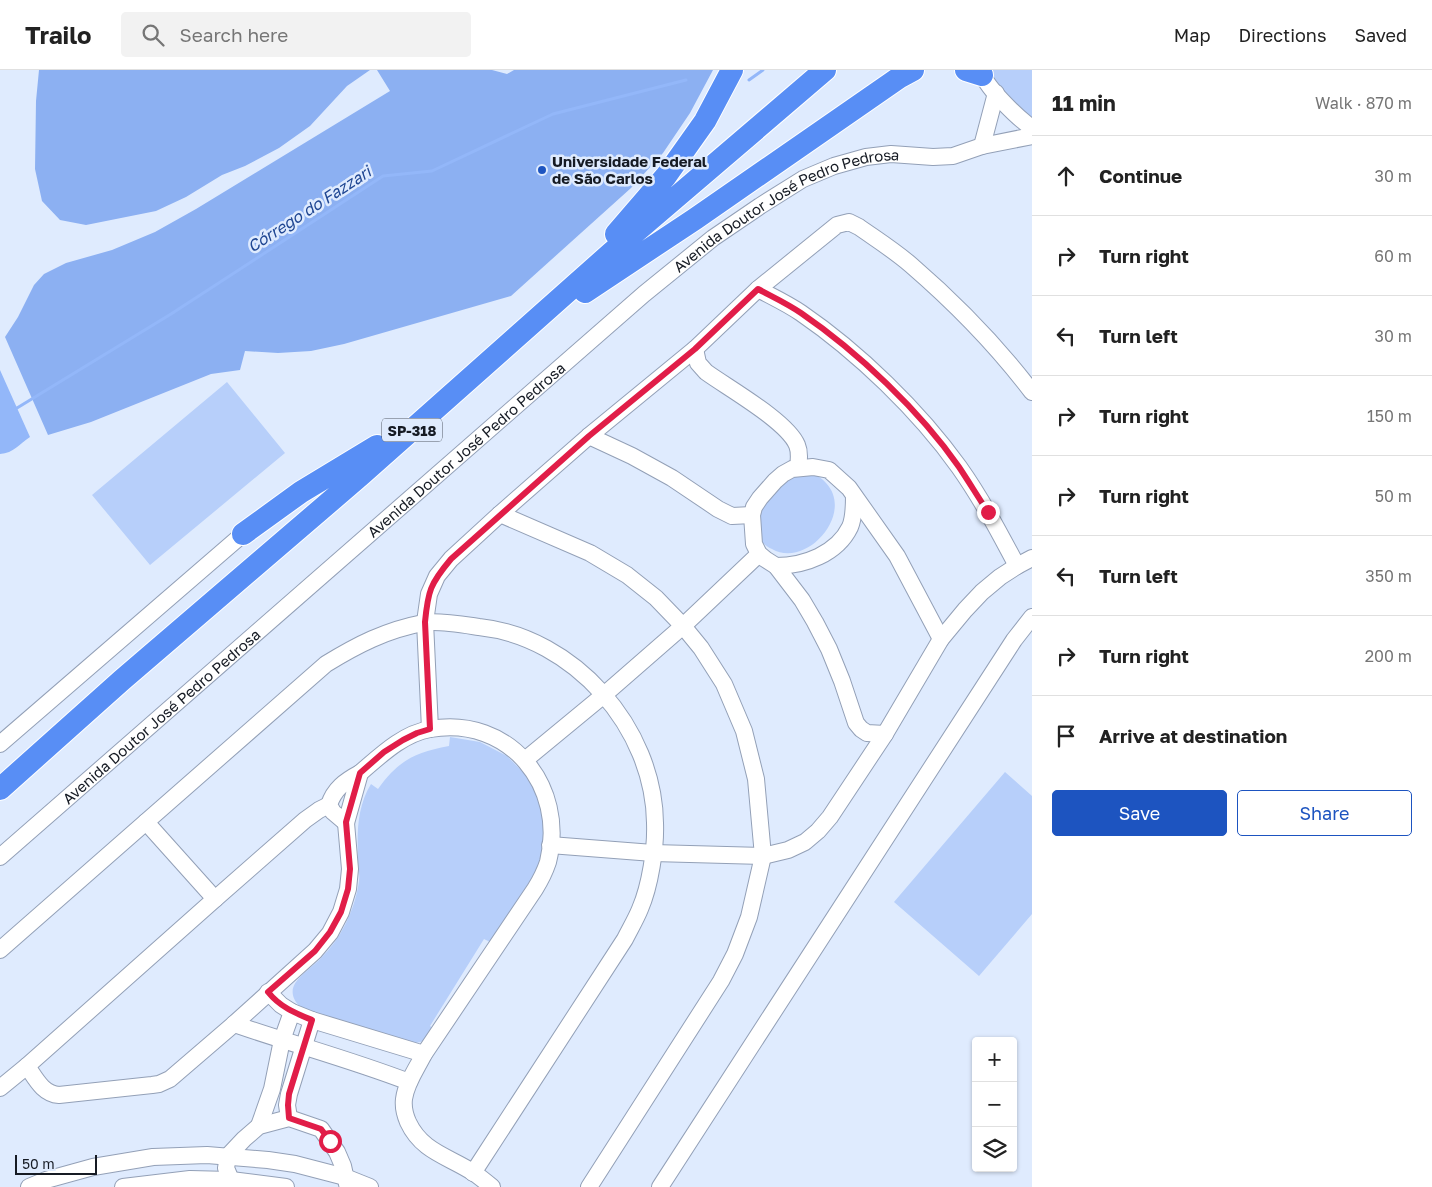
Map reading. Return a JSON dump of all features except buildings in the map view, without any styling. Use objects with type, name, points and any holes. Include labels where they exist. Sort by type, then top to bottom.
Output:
[{"type":"highway","points":[[616,234],[666,176],[705,122],[732,70]]},
{"type":"highway","name":"SP-318","points":[[0,773],[115,671],[377,446],[804,70]]},
{"type":"highway","name":"SP-318","points":[[0,788],[824,70]]},
{"type":"highway","points":[[513,340],[695,219],[900,77],[913,70]]},
{"type":"highway","points":[[243,534],[301,492],[377,446]]},
{"type":"street","points":[[981,77],[1021,120],[1032,128]]},
{"type":"street","points":[[981,77],[982,146]]},
{"type":"street","name":"Avenida Doutor José Pedro Pedrosa","points":[[0,857],[630,308],[713,238],[803,179],[834,166],[866,157],[891,154],[933,157],[953,156],[982,146],[1032,136]]},
{"type":"street","points":[[430,729],[425,622],[429,594],[437,576],[451,559],[500,514],[589,436],[695,349],[758,289],[837,225],[849,222],[859,227],[910,264],[964,314],[1014,368],[1032,392]]},
{"type":"street","points":[[758,289],[800,312],[838,341],[879,376],[925,424],[963,474],[988,512],[1017,566]]},
{"type":"street","points":[[695,349],[698,363],[706,372],[772,417],[789,432],[796,443],[799,454],[798,468]]},
{"type":"street","points":[[589,436],[632,456],[672,478],[718,509],[732,516],[752,515]]},
{"type":"street","points":[[886,734],[868,733],[860,730],[856,724],[842,681],[828,649],[802,600],[776,566],[759,554],[754,544],[752,515],[754,507],[774,481],[783,474],[798,468],[813,467],[829,470],[849,488],[897,556],[941,639]]},
{"type":"street","points":[[776,566],[790,566],[809,561],[836,546],[850,527],[854,496]]},
{"type":"street","points":[[500,514],[590,553],[627,575],[656,598],[683,626],[724,684],[744,731],[756,779],[763,856],[749,917],[735,954],[589,1187]]},
{"type":"street","points":[[0,744],[243,534]]},
{"type":"street","points":[[526,760],[683,626],[759,554]]},
{"type":"street","points":[[550,845],[653,852],[763,856],[788,850],[805,842],[830,817],[886,734],[941,639],[982,592],[1000,577],[1032,558]]},
{"type":"street","points":[[660,1187],[1014,640],[1032,617]]},
{"type":"street","points":[[0,950],[326,664],[353,647],[376,636],[425,622],[492,628],[520,636],[549,649],[570,662],[605,694],[633,738],[644,765],[652,793],[655,823],[653,852],[641,908],[624,939],[474,1173]]},
{"type":"street","points":[[0,1088],[305,820],[329,805],[332,796],[339,787],[360,773],[384,752],[417,733],[430,729],[457,728],[474,730],[491,736],[516,751],[526,760],[538,779],[545,794],[551,822],[548,862],[535,889],[424,1054],[409,1082],[404,1100],[405,1114],[412,1129],[422,1143],[474,1173],[492,1187]]},
{"type":"street","points":[[27,1066],[43,1088],[54,1095],[159,1084],[170,1079],[234,1024],[315,951],[330,932],[341,912],[348,889],[350,869],[346,822],[360,773]]},
{"type":"street","points":[[329,805],[333,812],[346,822]]},
{"type":"street","points":[[146,822],[215,899]]},
{"type":"street","points":[[268,992],[281,1005],[292,1012],[312,1020],[424,1054]]},
{"type":"street","points":[[259,1126],[272,1089],[282,1040],[292,1012]]},
{"type":"street","points":[[289,1118],[289,1094],[312,1020]]},
{"type":"street","points":[[234,1024],[364,1064],[409,1082]]},
{"type":"street","points":[[231,1180],[226,1168],[228,1156],[259,1126],[289,1118],[321,1129],[337,1152],[347,1182]]},
{"type":"street","points":[[30,1187],[46,1180],[93,1167],[154,1157],[207,1155],[295,1164],[347,1182],[370,1187]]},
{"type":"street","points":[[123,1187],[190,1179],[231,1180],[286,1187]]},
{"type":"shaded area","points":[[39,70],[370,70],[347,86],[310,126],[279,148],[245,166],[222,175],[186,197],[156,211],[86,225],[60,220],[42,201],[35,169],[36,101]]},
{"type":"shaded area","points":[[377,70],[492,70],[507,74],[514,70],[713,70],[690,113],[663,153],[631,188],[511,296],[344,344],[311,351],[278,353],[245,351],[240,370],[211,374],[91,422],[48,435],[5,337],[18,317],[34,285],[44,274],[66,263],[112,250],[155,232],[390,91]]},
{"type":"shaded area","points":[[988,70],[1032,70],[1032,119],[1008,96]]},
{"type":"shaded area","points":[[0,370],[30,437],[13,450],[0,454]]},
{"type":"shaded area","points":[[227,382],[285,453],[150,565],[92,495]]},
{"type":"shaded area","points":[[794,473],[813,474],[823,480],[833,496],[835,509],[831,523],[823,535],[812,545],[799,551],[785,553],[770,548],[761,540],[758,533],[756,508]]},
{"type":"shaded area","points":[[450,737],[480,742],[507,756],[529,778],[542,806],[545,837],[539,867],[490,942],[484,939],[430,1026],[435,1030],[426,1039],[413,1043],[302,1009],[295,1001],[294,987],[302,975],[321,958],[340,934],[354,903],[359,878],[358,829],[360,811],[366,793],[371,784],[378,789],[400,764],[408,759],[449,746]]},
{"type":"shaded area","points":[[1005,772],[1032,796],[1032,914],[979,976],[894,902]]},
{"type":"waterway","points":[[749,80],[763,70]]},
{"type":"waterway","name":"Córrego do Fazzari","points":[[13,408],[17,408],[171,314],[383,176],[432,171],[553,114],[686,80]]},
{"type":"place","name":"Universidade Federal de São Carlos","points":[[542,170]]},
{"type":"route","points":[[330,1141],[321,1129],[289,1118],[289,1094],[312,1020],[287,1010],[268,992],[315,951],[330,932],[341,912],[348,889],[350,869],[346,822],[360,773],[384,752],[403,740],[430,729],[426,610],[432,585],[451,559],[589,436],[695,349],[758,289],[800,312],[879,376],[925,424],[958,466],[988,512]]}]
